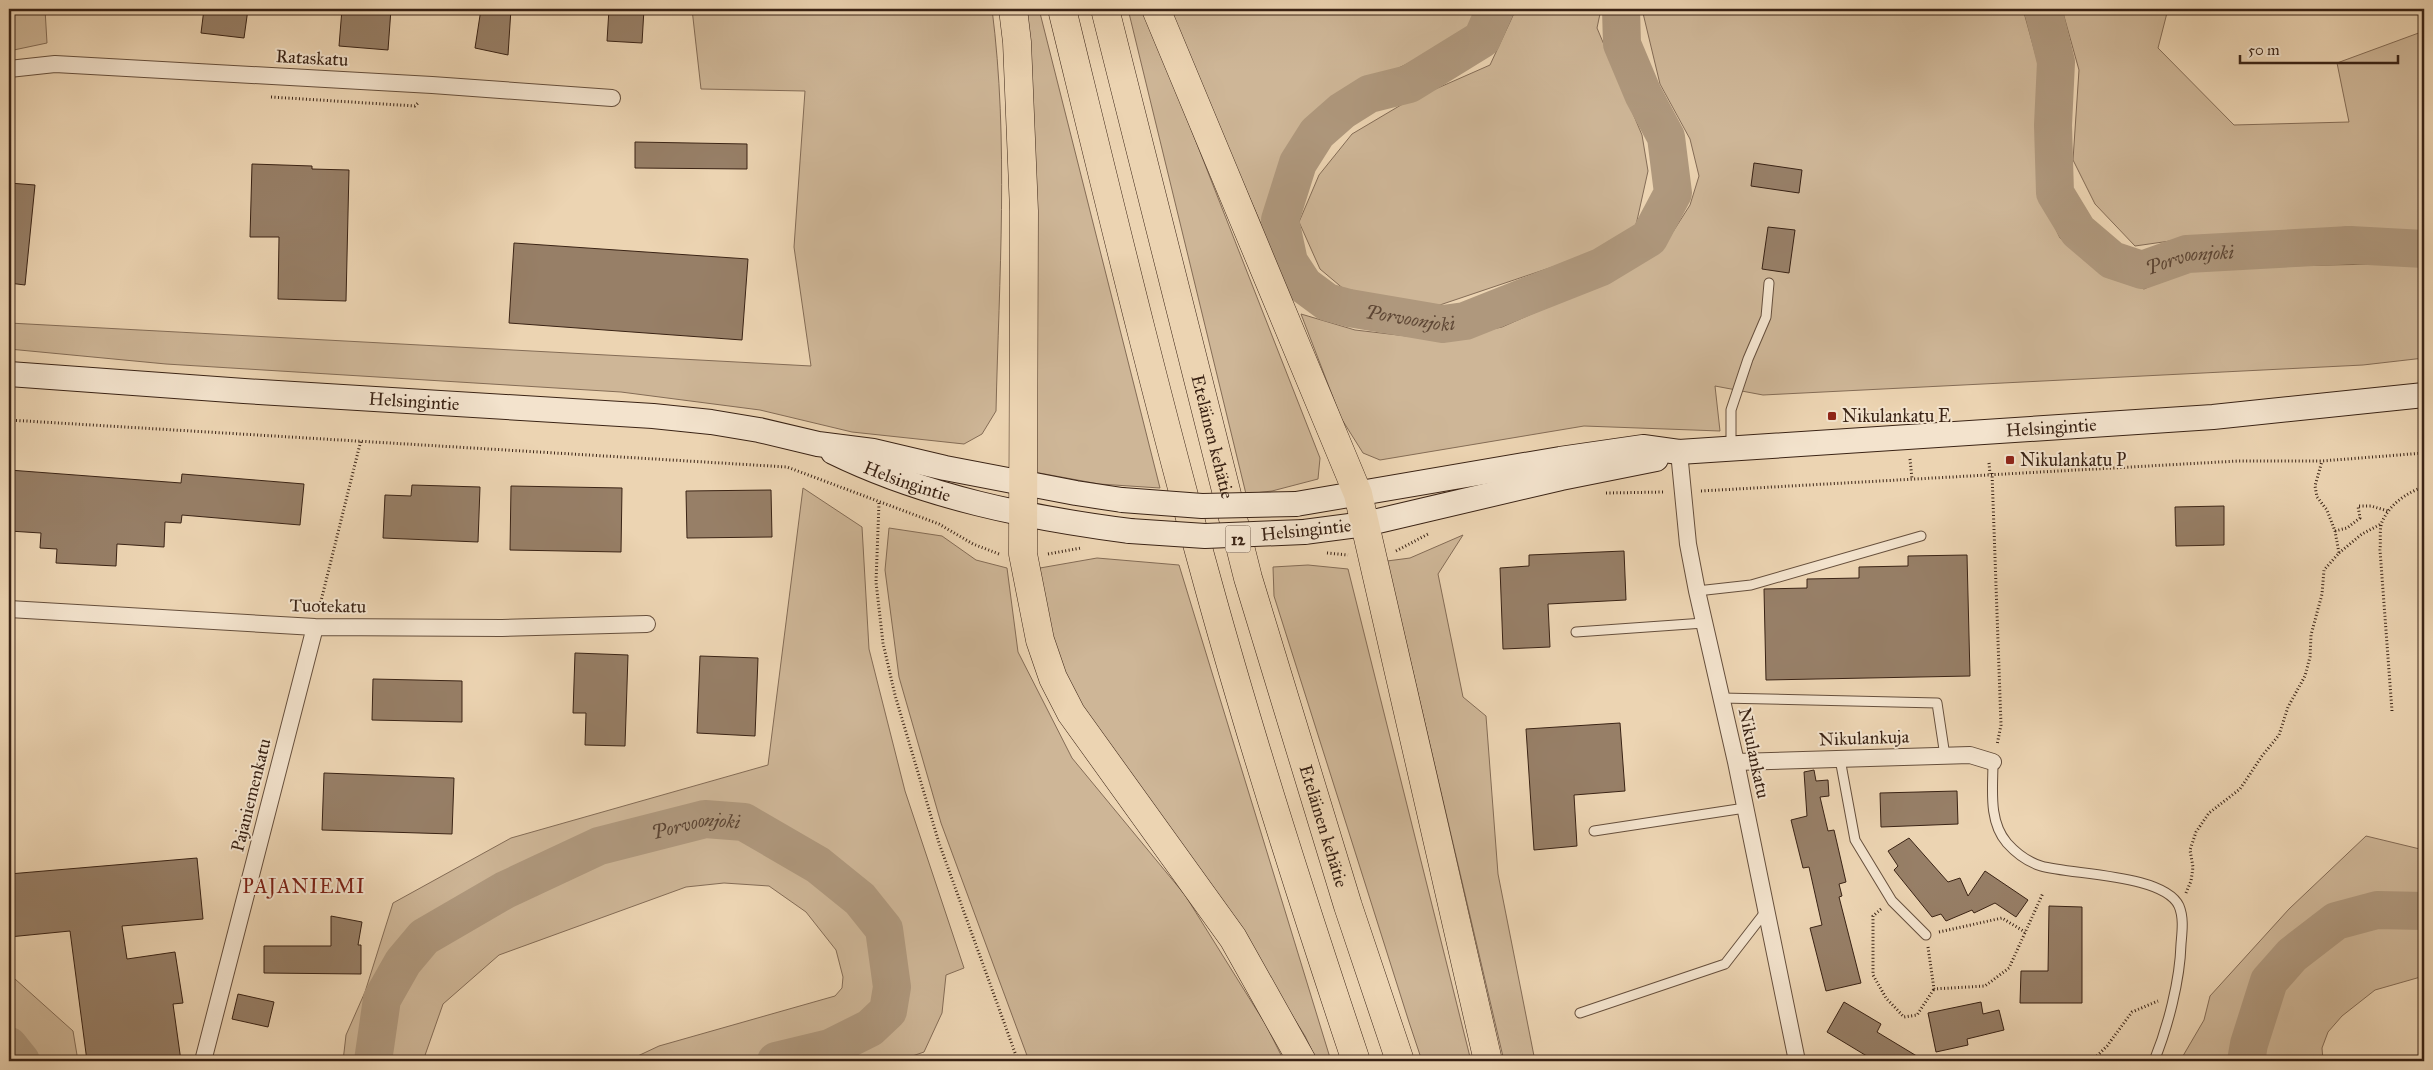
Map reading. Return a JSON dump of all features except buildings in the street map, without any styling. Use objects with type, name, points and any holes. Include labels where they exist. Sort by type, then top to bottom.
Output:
[{"type":"highway","points":[[1013,9],[1024,211],[1023,554],[1040,640],[1052,678],[1071,713],[1233,938],[1302,1061]]},
{"type":"highway","name":"12","points":[[1062,9],[1145,348],[1208,584],[1260,766],[1356,1061]]},
{"type":"highway","name":"Eteläinen kehätie","points":[[1105,9],[1248,578],[1348,906],[1400,1061]]},
{"type":"highway","points":[[1156,9],[1222,172],[1358,494],[1488,1061]]},
{"type":"main road","name":"Helsingintie","points":[[9,374],[244,391],[653,416],[730,425],[818,444],[873,451],[1024,483],[1122,500],[1202,506],[1296,504],[1560,459],[1644,447],[1679,452],[2213,418],[2424,395]]},
{"type":"main road","name":"Helsingintie","points":[[818,444],[866,468],[991,507],[1072,524],[1130,531],[1205,536],[1304,532],[1365,524],[1561,478],[1645,463],[1679,452]]},
{"type":"street","name":"Rataskatu","points":[[9,69],[56,64],[422,84],[612,98]]},
{"type":"street","name":"Nikulankatu","points":[[1679,452],[1688,544],[1697,592],[1736,762],[1796,1061]]},
{"type":"street","name":"Tuotekatu","points":[[9,609],[315,627],[502,628],[647,624]]},
{"type":"street","name":"Pajaniemenkatu","points":[[203,1061],[315,627]]},
{"type":"street","name":"Nikulankuja","points":[[1736,762],[1970,755],[1993,762]]},
{"type":"lane","points":[[1731,449],[1732,410],[1748,359],[1766,317],[1769,283]]},
{"type":"lane","points":[[1697,592],[1751,585],[1921,536]]},
{"type":"lane","points":[[1576,632],[1704,623]]},
{"type":"lane","points":[[1721,698],[1937,703],[1945,756]]},
{"type":"lane","points":[[1840,759],[1855,840],[1892,901],[1926,935]]},
{"type":"lane","points":[[1993,762],[1993,802],[1996,823],[2006,842],[2023,858],[2040,866],[2128,879],[2171,896],[2178,906],[2182,921],[2181,960],[2162,1043],[2154,1061]]},
{"type":"lane","points":[[1594,830],[1745,808]]},
{"type":"lane","points":[[1580,1013],[1724,964],[1766,911]]},
{"type":"path","points":[[9,420],[787,467],[939,524],[973,544],[999,554],[1046,554],[1090,546]]},
{"type":"path","points":[[315,627],[361,440]]},
{"type":"path","points":[[1602,493],[1684,492],[1991,473],[2238,461],[2322,461],[2424,453]]},
{"type":"path","points":[[2322,461],[2315,486],[2317,497],[2327,510],[2339,553]]},
{"type":"path","points":[[1989,463],[1991,473],[2001,725],[1993,762]]},
{"type":"path","points":[[2392,711],[2380,550],[2382,523],[2388,511],[2404,497],[2424,487]]},
{"type":"path","points":[[879,503],[876,582],[884,643],[895,695],[939,843],[1018,1061]]},
{"type":"path","points":[[2334,531],[2347,528],[2360,518],[2358,506],[2371,506],[2388,511]]},
{"type":"path","points":[[2178,906],[2183,900],[2191,881],[2193,867],[2190,850],[2196,832],[2209,813],[2240,789],[2279,735],[2288,708],[2305,676],[2310,657],[2311,635],[2322,594],[2324,570],[2339,553],[2362,534],[2382,523]]},
{"type":"path","points":[[1319,551],[1337,555],[1373,555],[1398,550],[1431,533]]},
{"type":"path","points":[[1934,989],[1985,986],[2009,968],[2043,893]]},
{"type":"path","points":[[1892,901],[1873,916],[1873,975],[1886,998],[1904,1017],[1917,1015],[1934,989],[1926,935],[2002,918],[2025,932]]},
{"type":"path","points":[[2092,1061],[2107,1046],[2132,1012],[2173,995]]},
{"type":"shaded area","points":[[9,9],[45,9],[47,43],[9,51]]},
{"type":"shaded area","points":[[692,9],[992,9],[997,59],[1002,159],[1001,260],[996,411],[982,434],[964,444],[852,432],[760,410],[621,392],[166,364],[9,349],[9,323],[811,366],[794,247],[805,91],[701,89]]},
{"type":"shaded area","points":[[1026,9],[1039,9],[1160,488],[1099,484],[1034,472]]},
{"type":"shaded area","points":[[1128,9],[1144,9],[1320,458],[1318,479],[1272,491],[1246,494]]},
{"type":"shaded area","points":[[1171,9],[1480,9],[1478,20],[1457,40],[1336,98],[1291,150],[1266,206],[1271,247],[1191,63]]},
{"type":"shaded area","points":[[1516,9],[1601,9],[1597,28],[1642,135],[1648,171],[1636,225],[1600,251],[1419,312],[1352,296],[1320,269],[1299,222],[1319,175],[1352,134],[1406,102],[1490,65]]},
{"type":"shaded area","points":[[1642,9],[2023,9],[2038,63],[2040,196],[2060,238],[2105,276],[2144,289],[2188,268],[2424,263],[2424,358],[2363,365],[1763,395],[1715,386],[1720,431],[1584,426],[1380,460],[1363,453],[1341,418],[1301,314],[1355,330],[1441,340],[1502,327],[1593,287],[1662,249],[1690,205],[1699,176],[1690,139],[1660,84]]},
{"type":"shaded area","points":[[2062,9],[2168,9],[2158,48],[2234,125],[2349,122],[2337,63],[2424,31],[2424,232],[2348,227],[2177,240],[2135,246],[2095,204],[2073,160],[2079,70]]},
{"type":"shaded area","points":[[803,488],[862,527],[869,649],[905,791],[964,968],[946,975],[942,1013],[924,1052],[898,1061],[627,1061],[659,1046],[835,996],[842,988],[843,977],[836,950],[806,912],[769,886],[724,883],[686,887],[499,955],[443,1004],[423,1061],[343,1061],[346,1035],[365,992],[393,903],[511,838],[768,765]]},
{"type":"shaded area","points":[[889,528],[942,536],[976,560],[1007,568],[1018,652],[1072,758],[1185,895],[1266,1025],[1284,1061],[1029,1061],[941,823],[899,677],[885,570]]},
{"type":"shaded area","points":[[1463,535],[1438,574],[1463,697],[1486,716],[1498,874],[1535,1061],[1504,1061],[1387,561],[1410,558]]},
{"type":"shaded area","points":[[1097,558],[1179,565],[1331,1061],[1317,1061],[1305,1036],[1222,902],[1074,696],[1045,618],[1040,568]]},
{"type":"shaded area","points":[[1308,565],[1348,569],[1471,1061],[1422,1061],[1409,1022],[1274,596],[1273,567]]},
{"type":"shaded area","points":[[2366,836],[2424,850],[2424,976],[2375,990],[2342,1016],[2328,1032],[2322,1048],[2323,1061],[2180,1061],[2204,1020],[2210,996],[2289,909]]},
{"type":"shaded area","points":[[9,978],[15,979],[73,1031],[78,1061],[9,1061]]},
{"type":"waterway","name":"Porvoonjoki","points":[[1495,9],[1482,39],[1409,84],[1369,94],[1342,111],[1317,133],[1298,163],[1280,220],[1289,262],[1304,285],[1327,302],[1349,308],[1443,324],[1465,321],[1601,267],[1649,238],[1673,193],[1666,137],[1643,94],[1622,44],[1621,9]]},
{"type":"waterway","name":"Porvoonjoki","points":[[2043,9],[2056,62],[2053,125],[2055,193],[2078,231],[2112,260],[2142,270],[2187,254],[2350,245],[2424,249]]},
{"type":"waterway","name":"Porvoonjoki","points":[[373,1061],[382,999],[403,962],[424,937],[505,890],[599,846],[705,819],[744,822],[818,865],[860,899],[884,929],[892,987],[888,1011],[870,1028],[830,1048],[776,1061]]},
{"type":"waterway","name":"Porvoonjoki","points":[[2246,1061],[2249,1044],[2269,981],[2292,955],[2336,921],[2377,910],[2424,911]]},
{"type":"waterway","name":"Porvoonjoki","points":[[9,1046],[21,1061]]},
{"type":"place","name":"Nikulankatu E","points":[[1832,416]]},
{"type":"place","name":"Nikulankatu P","points":[[2010,460]]},
{"type":"district","name":"PAJANIEMI","points":[[304,886]]}]
